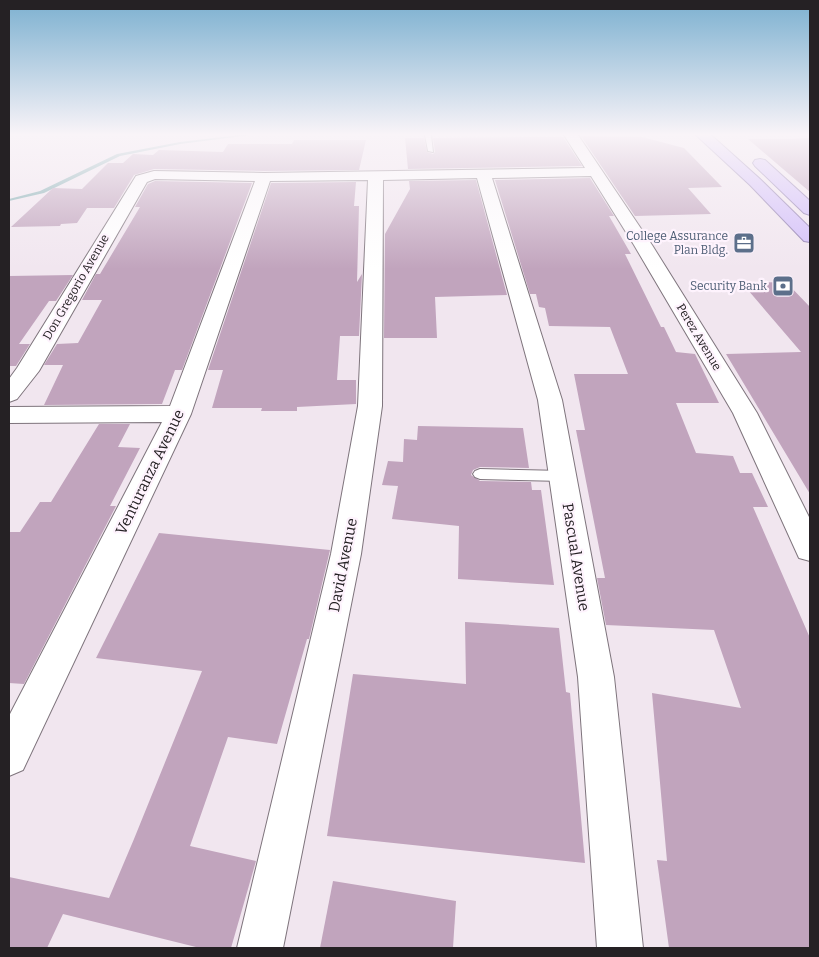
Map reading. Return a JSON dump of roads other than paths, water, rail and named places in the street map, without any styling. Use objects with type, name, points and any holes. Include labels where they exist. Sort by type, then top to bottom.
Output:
[{"type":"highway","points":[[752,180],[810,237]]},
{"type":"highway","points":[[777,180],[810,210]]},
{"type":"street","name":"Don Gregorio Avenue","points":[[9,394],[27,371],[140,180]]},
{"type":"street","name":"Venturanza Avenue","points":[[9,756],[179,414],[263,180]]},
{"type":"street","name":"David Avenue","points":[[260,948],[346,554],[370,406],[376,180]]},
{"type":"street","name":"Pascual Avenue","points":[[485,180],[550,400],[596,677],[620,948]]},
{"type":"street","name":"Perez Avenue","points":[[600,180],[643,245],[745,413],[810,549]]},
{"type":"street","points":[[9,415],[179,414]]},
{"type":"lane","points":[[480,474],[563,476]]},
{"type":"waterway","points":[[9,200],[42,192],[68,180]]},
{"type":"place","name":"College Assurance Plan Bldg.","points":[[744,243]]},
{"type":"place","name":"Security Bank","points":[[783,286]]}]
